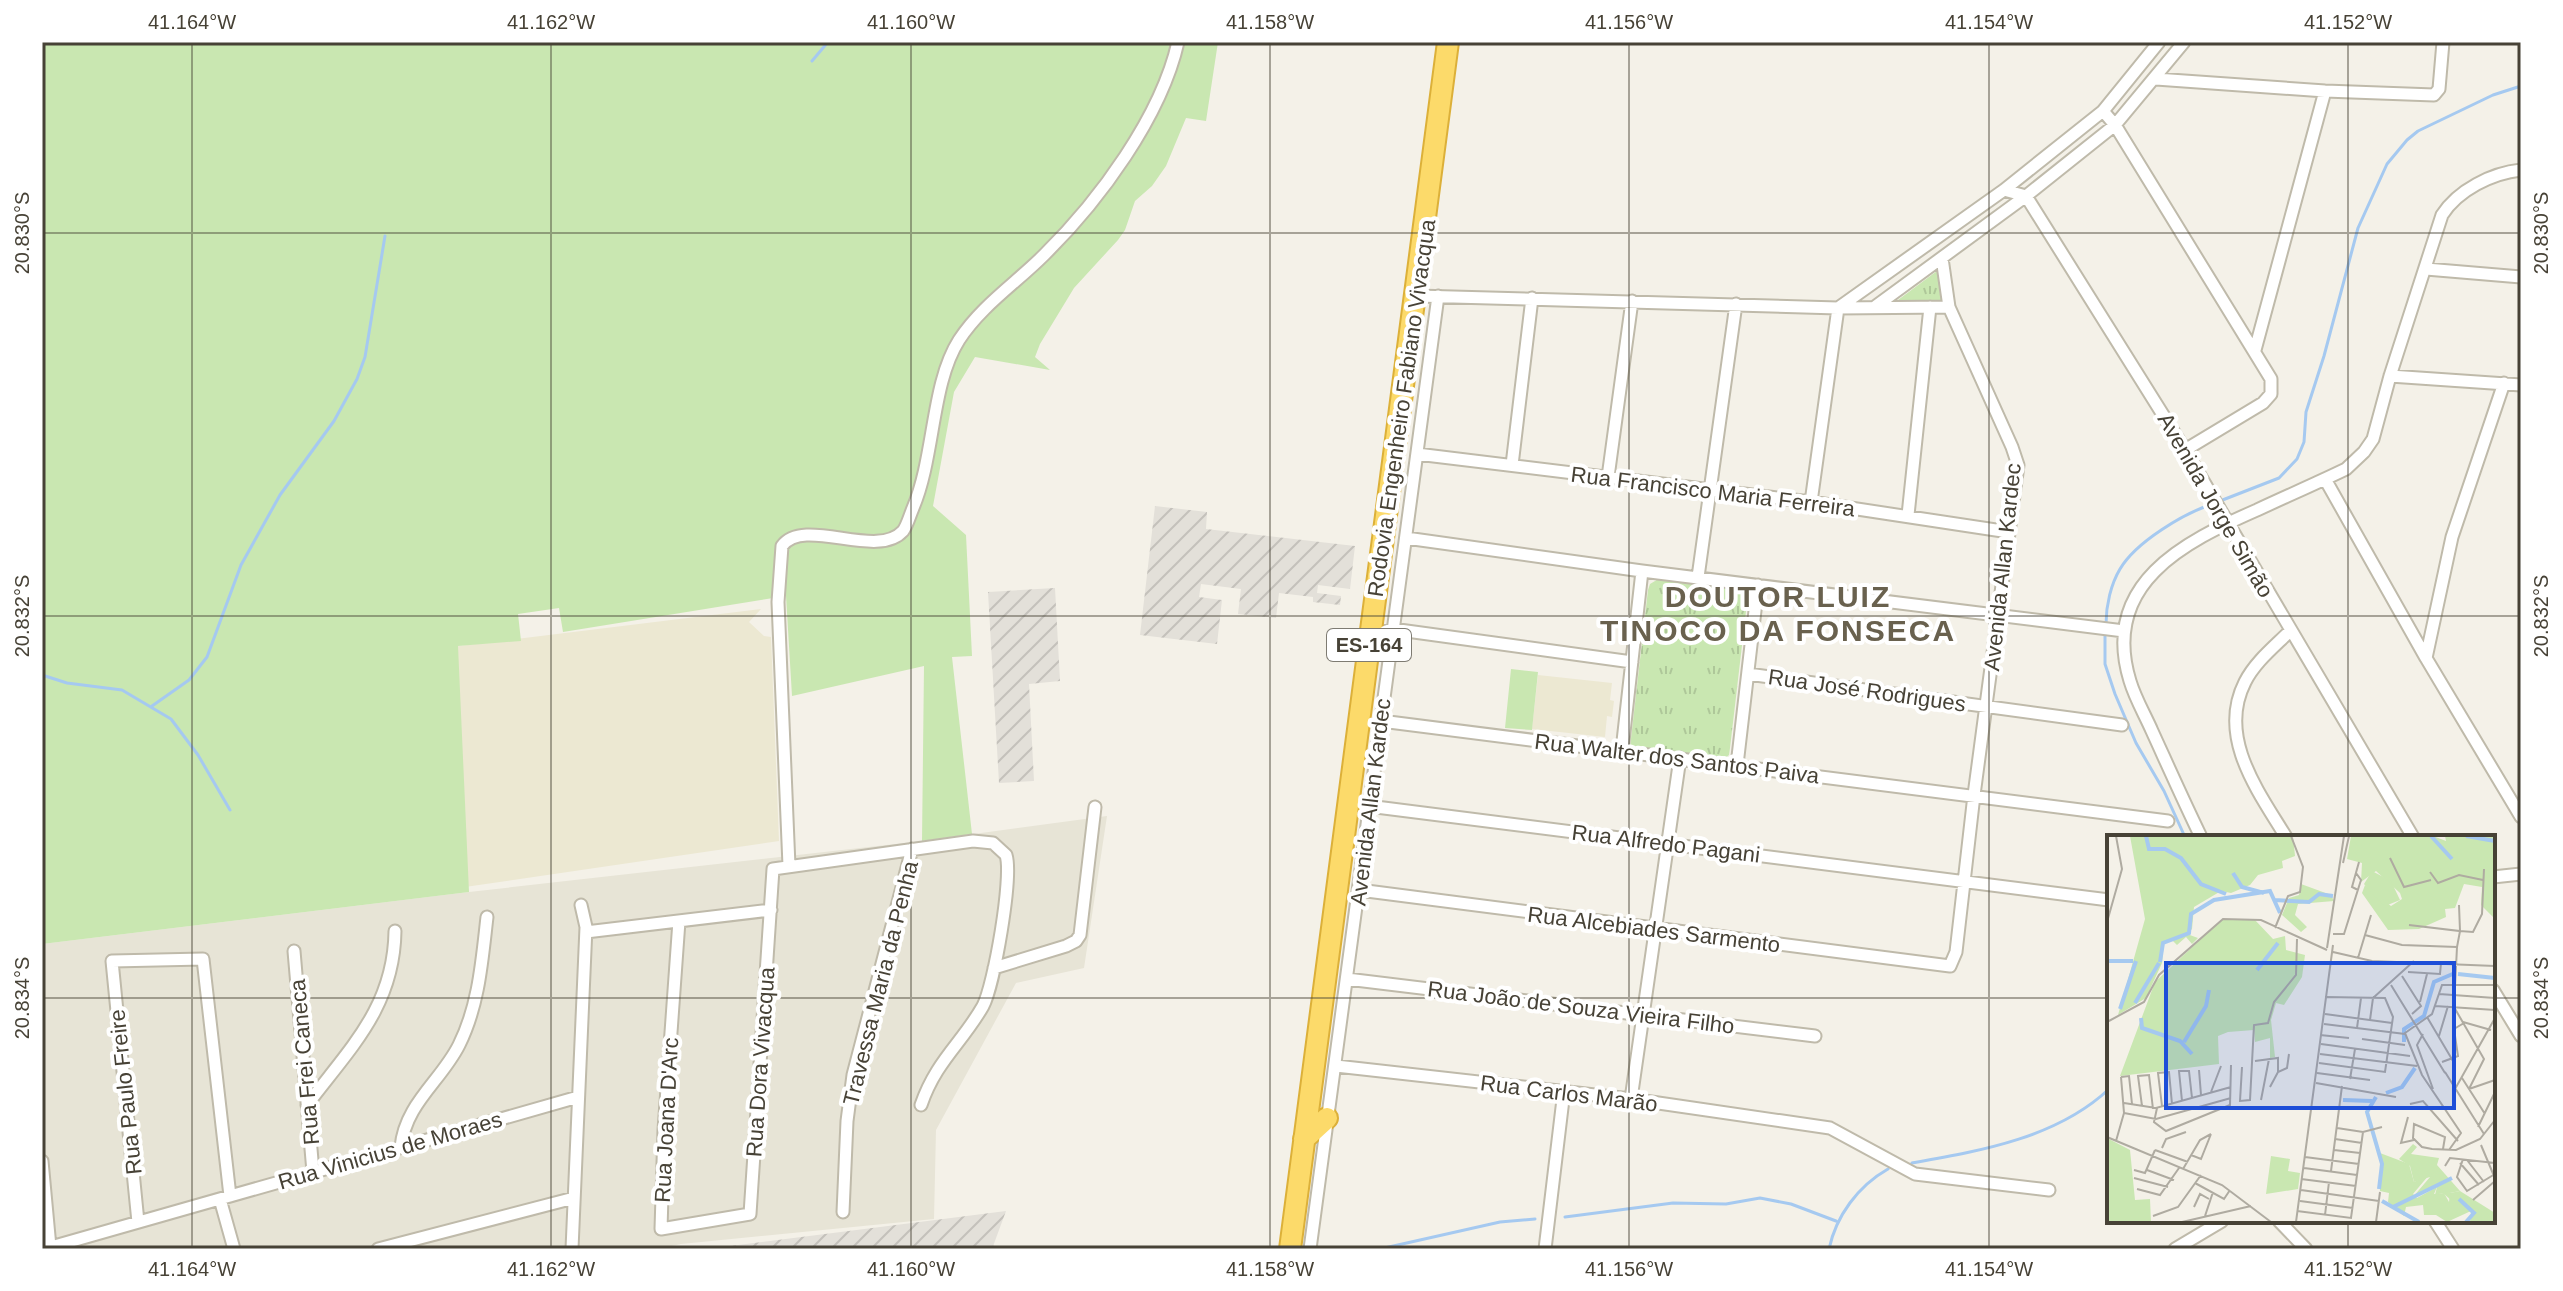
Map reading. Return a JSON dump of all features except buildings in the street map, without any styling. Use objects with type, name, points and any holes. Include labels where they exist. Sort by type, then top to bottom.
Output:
[{"type":"highway","name":"Rodovia Engenheiro Fabiano Vivacqua","points":[[1290,1249],[1370,637],[1427,296],[1448,42]]},
{"type":"highway","points":[[1304,1139],[1327,1118]]},
{"type":"street","points":[[789,866],[778,602],[782,546],[786,541],[801,536],[876,541],[903,531],[928,462],[943,374],[958,341],[977,316],[1045,255],[1101,192],[1155,106],[1172,66],[1178,42]]},
{"type":"street","points":[[1811,502],[1838,308],[2004,190],[2103,111],[2159,42]]},
{"type":"street","points":[[1876,307],[2026,196],[2115,125],[2184,42]]},
{"type":"street","points":[[2156,79],[2434,95],[2439,89],[2443,42]]},
{"type":"street","points":[[2255,350],[2325,91]]},
{"type":"street","points":[[2103,111],[2115,125],[2271,379],[2271,394],[2263,403],[2185,450]]},
{"type":"street","points":[[2200,835],[2131,683],[2119,630],[2138,594],[2161,564],[2186,545],[2346,469],[2364,452],[2373,439],[2442,215],[2459,195],[2499,174],[2521,170]]},
{"type":"street","points":[[2004,190],[2026,196]]},
{"type":"street","name":"Avenida Jorge Simão","points":[[2026,196],[2185,450],[2412,835]]},
{"type":"street","points":[[1965,218],[1975,232]]},
{"type":"street","name":"Avenida Allan Kardec","points":[[1942,258],[1949,307],[2016,457],[2017,473],[1956,952],[1950,966]]},
{"type":"street","points":[[2426,269],[2521,277]]},
{"type":"street","points":[[1427,296],[1838,308],[1949,307]]},
{"type":"street","name":"Avenida Allan Kardec","points":[[1310,1249],[1417,454],[1427,296]]},
{"type":"street","points":[[1512,465],[1532,298]]},
{"type":"street","points":[[1608,477],[1632,301]]},
{"type":"street","points":[[1698,577],[1736,304]]},
{"type":"street","points":[[1908,515],[1930,307]]},
{"type":"street","points":[[2390,376],[2521,385]]},
{"type":"street","points":[[2426,658],[2452,537],[2504,383]]},
{"type":"street","name":"Rua Francisco Maria Ferreira","points":[[1417,454],[1811,502],[2009,532]]},
{"type":"street","points":[[2325,479],[2426,658],[2521,817]]},
{"type":"street","points":[[1406,538],[1642,571],[2119,630]]},
{"type":"street","points":[[1622,750],[1642,571]]},
{"type":"street","points":[[1737,765],[1758,585]]},
{"type":"street","points":[[1370,637],[1392,629],[1632,662]]},
{"type":"street","points":[[2285,835],[2254,784],[2240,753],[2235,729],[2237,706],[2244,683],[2257,663],[2290,631]]},
{"type":"street","name":"Rua José Rodrigues","points":[[1748,674],[2122,725]]},
{"type":"street","name":"Rua Walter dos Santos Paiva","points":[[1381,721],[2168,821]]},
{"type":"street","points":[[1631,1099],[1680,758]]},
{"type":"street","name":"Rua Alfredo Pagani","points":[[1368,806],[2107,900]]},
{"type":"street","points":[[994,968],[1066,946],[1080,935],[1095,807]]},
{"type":"street","points":[[586,932],[771,910],[773,869],[983,841],[1001,848],[1006,855],[1008,871],[994,968],[984,1004],[930,1080],[921,1105]]},
{"type":"street","name":"Travessa Maria da Penha","points":[[843,1212],[847,1121],[853,1075],[912,849]]},
{"type":"street","points":[[2495,877],[2521,874]]},
{"type":"street","name":"Rua Alcebiades Sarmento","points":[[1359,890],[1950,966]]},
{"type":"street","points":[[572,1249],[586,932],[581,905]]},
{"type":"street","name":"Rua Dora Vivacqua","points":[[750,1214],[771,910]]},
{"type":"street","points":[[401,1147],[409,1113],[461,1042],[476,996],[487,917]]},
{"type":"street","name":"Rua Joana D'Arc","points":[[679,921],[664,1130],[661,1229],[750,1214]]},
{"type":"street","points":[[307,1105],[381,1002],[395,957],[395,931]]},
{"type":"street","name":"Rua Frei Caneca","points":[[294,951],[313,1172]]},
{"type":"street","name":"Rua Paulo Freire","points":[[138,1222],[112,961],[203,959],[225,1198]]},
{"type":"street","name":"Rua João de Souza Vieira Filho","points":[[1347,979],[1815,1036]]},
{"type":"street","points":[[2495,993],[2521,1036]]},
{"type":"street","name":"Rua Carlos Marão","points":[[1336,1066],[1631,1099],[1830,1128],[1915,1174],[2049,1190]]},
{"type":"street","points":[[1545,1249],[1564,1091]]},
{"type":"street","name":"Rua Vinicius de Moraes","points":[[47,1248],[578,1097]]},
{"type":"street","points":[[42,1161],[47,1248]]},
{"type":"street","points":[[225,1198],[234,1249]]},
{"type":"street","points":[[378,1249],[574,1198]]},
{"type":"street","points":[[2175,1249],[2219,1223]]},
{"type":"street","points":[[2281,1223],[2306,1249]]},
{"type":"street","points":[[2436,1223],[2453,1249]]},
{"type":"shaded area","points":[[1155,506],[1207,512],[1206,529],[1355,546],[1350,589],[1318,585],[1317,593],[1341,596],[1340,605],[1313,602],[1313,597],[1279,593],[1276,618],[1238,614],[1241,589],[1201,584],[1199,597],[1222,600],[1217,644],[1140,635]]},
{"type":"shaded area","points":[[1055,588],[1060,681],[1029,684],[1034,781],[999,783],[988,592]]},
{"type":"shaded area","points":[[761,609],[749,622],[764,636],[771,637],[779,841],[465,887],[451,647]]},
{"type":"shaded area","points":[[1538,675],[1612,683],[1612,717],[1607,716],[1605,737],[1532,729]]},
{"type":"shaded area","points":[[1107,816],[1084,968],[1016,983],[936,1130],[934,1219],[681,1244],[658,1249],[42,1249],[42,944],[922,841]]},
{"type":"shaded area","points":[[1006,1211],[992,1249],[706,1249]]},
{"type":"green space","points":[[42,42],[1218,42],[1206,121],[1186,118],[1166,166],[1152,186],[1135,201],[1125,230],[1074,288],[1035,357],[1050,370],[975,357],[954,392],[933,506],[966,535],[972,656],[952,657],[972,834],[922,841],[924,666],[792,696],[786,596],[563,632],[559,608],[518,614],[521,641],[458,646],[469,892],[42,944]]},
{"type":"green space","points":[[1937,271],[1943,301],[1898,300]]},
{"type":"green space","points":[[1660,578],[1740,588],[1748,594],[1729,755],[1723,760],[1630,747],[1648,590],[1650,584]]},
{"type":"green space","points":[[1511,669],[1538,672],[1532,730],[1505,728]]},
{"type":"waterway","points":[[812,61],[828,42]]},
{"type":"waterway","points":[[2220,501],[2279,478],[2297,459],[2304,442],[2306,412],[2358,228],[2387,164],[2418,131],[2493,95],[2521,86]]},
{"type":"waterway","points":[[152,706],[189,680],[207,657],[241,565],[280,495],[334,421],[357,379],[365,357],[385,236]]},
{"type":"waterway","points":[[2106,624],[2112,588],[2127,559],[2162,530],[2188,514],[2213,504]]},
{"type":"waterway","points":[[2105,631],[2105,664],[2115,694],[2136,743],[2164,791],[2184,835]]},
{"type":"waterway","points":[[42,675],[67,683],[122,690],[171,719],[198,755],[230,810]]},
{"type":"waterway","points":[[1912,1163],[1991,1147],[2042,1131],[2066,1120],[2107,1091]]},
{"type":"waterway","points":[[1829,1249],[1837,1225],[1850,1203],[1867,1184],[1888,1169]]},
{"type":"waterway","points":[[1565,1217],[1673,1203],[1726,1204],[1760,1198],[1791,1204],[1836,1221]]},
{"type":"waterway","points":[[1380,1249],[1500,1222],[1535,1219]]},
{"type":"district","name":"DOUTOR LUIZ TINOCO DA FONSECA","points":[[1778,614]]}]
